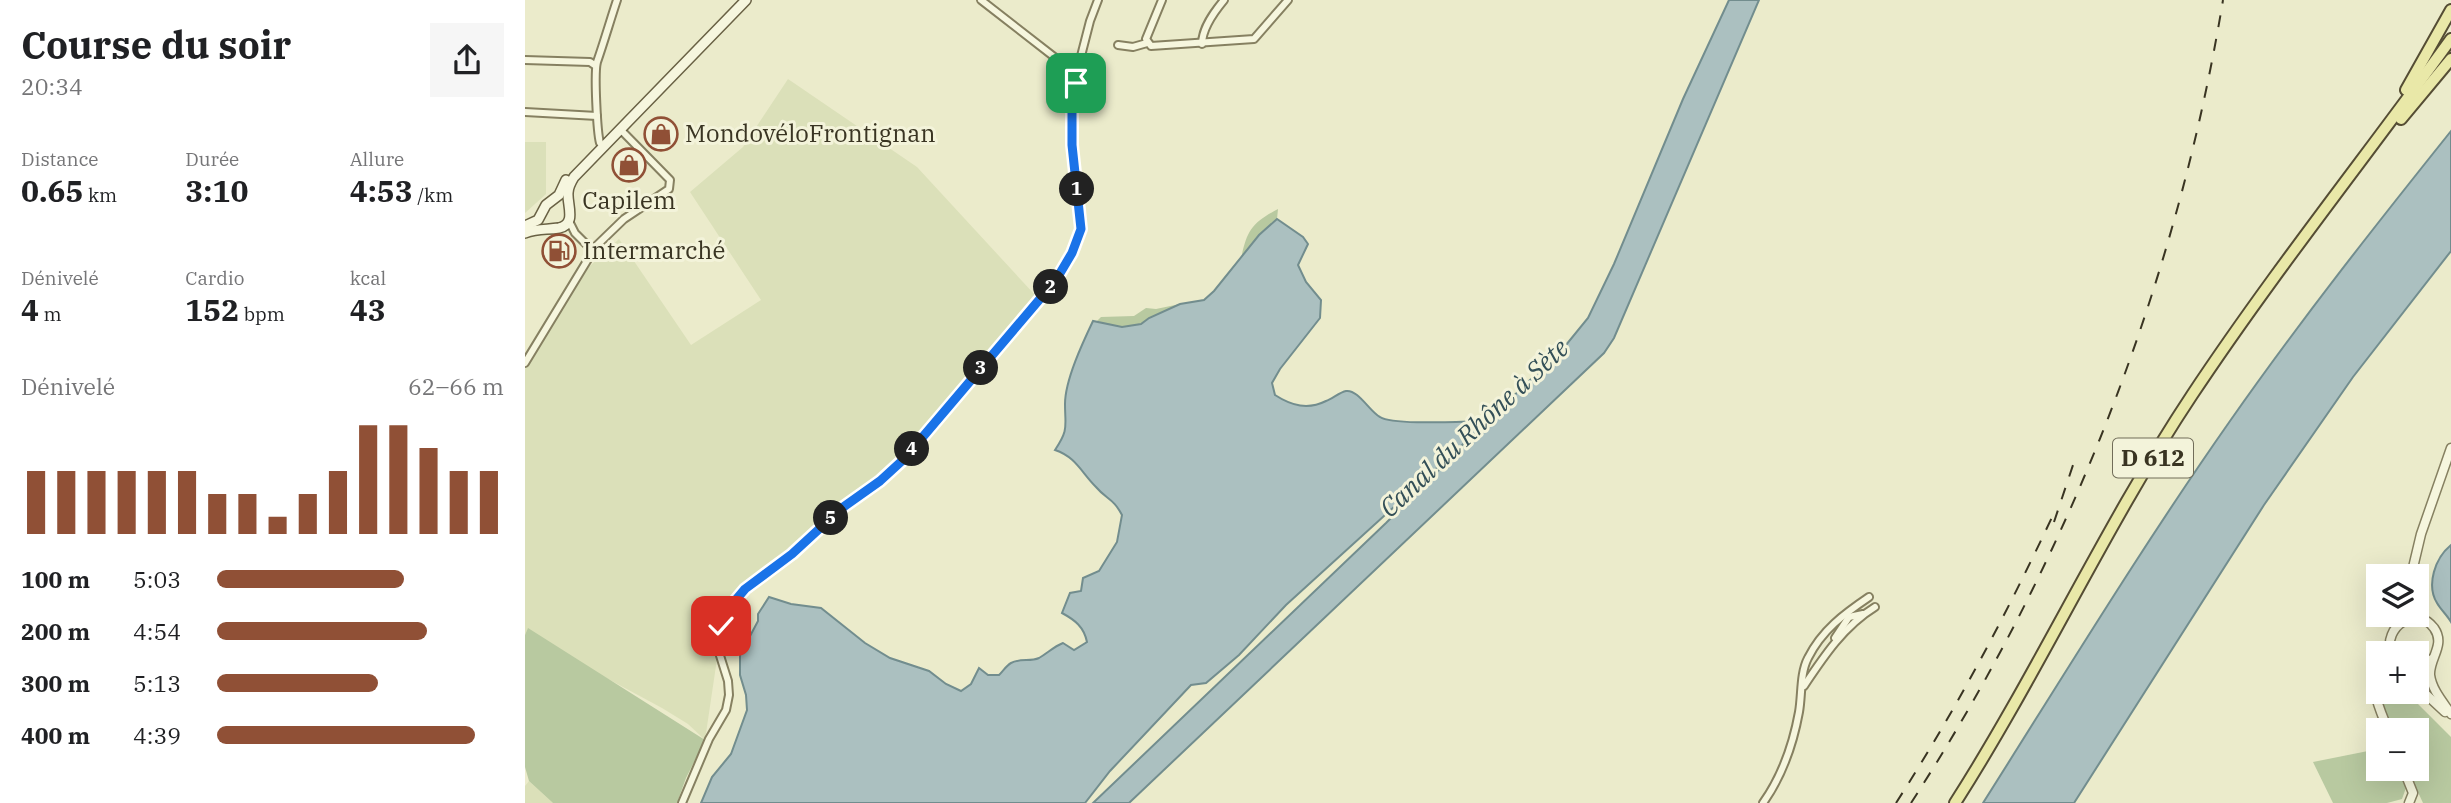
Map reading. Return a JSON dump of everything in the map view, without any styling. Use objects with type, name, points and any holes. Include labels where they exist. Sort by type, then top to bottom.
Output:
[{"type":"main road","points":[[525,233],[566,224],[568,191],[574,177],[744,0]]},
{"type":"main road","points":[[525,226],[538,220],[546,205],[559,195],[574,169],[744,0]]},
{"type":"main road","points":[[2395,116],[2393,108],[2417,72],[2451,10]]},
{"type":"main road","name":"D 612","points":[[1955,803],[2002,727],[2136,485],[2185,406],[2259,299],[2451,39]]},
{"type":"main road","points":[[2382,132],[2392,129],[2451,59]]},
{"type":"main road","points":[[553,201],[562,202],[569,207]]},
{"type":"main road","points":[[543,214],[551,227]]},
{"type":"street","points":[[600,144],[596,66],[603,51],[617,0]]},
{"type":"street","points":[[981,0],[1062,63],[1074,65]]},
{"type":"street","points":[[682,803],[709,739],[726,710],[728,681],[717,646],[721,626],[736,598],[904,459],[1042,298],[1072,253],[1081,229],[1072,145],[1072,112],[1076,83],[1074,65],[1081,55],[1098,0]]},
{"type":"street","points":[[1147,43],[1146,39],[1162,0]]},
{"type":"street","points":[[1202,44],[1202,38],[1214,12],[1224,0]]},
{"type":"street","points":[[1118,45],[1133,47],[1147,43],[1151,46],[1254,40],[1288,0]]},
{"type":"street","points":[[525,60],[590,62],[596,66]]},
{"type":"street","points":[[525,112],[597,116]]},
{"type":"street","points":[[525,363],[592,250],[618,224],[671,185],[670,180],[620,129]]},
{"type":"street","points":[[566,224],[592,250]]},
{"type":"street","points":[[2414,564],[2421,534],[2451,448]]},
{"type":"street","points":[[1763,803],[1788,756],[1808,659],[1822,636],[1869,597]]},
{"type":"street","points":[[1831,646],[1863,614],[1875,607]]},
{"type":"street","points":[[1848,614],[1863,614]]},
{"type":"street","points":[[1803,687],[1831,646],[1848,614]]},
{"type":"street","points":[[2429,624],[2438,637],[2437,651],[2429,662]]},
{"type":"street","points":[[2432,659],[2430,671],[2433,685],[2451,715]]},
{"type":"street","points":[[2429,696],[2451,715]]},
{"type":"street","points":[[2408,781],[2413,793],[2411,803]]},
{"type":"green space","points":[[788,79],[917,167],[1035,295],[905,454],[856,498],[725,605],[705,740],[688,724],[597,673],[528,629],[525,635],[525,369],[589,267],[619,239],[691,345],[761,300],[690,192],[743,147]]},
{"type":"green space","points":[[525,142],[546,142],[546,194],[525,213]]},
{"type":"green space","points":[[1278,209],[1277,219],[1259,235],[1241,259],[1252,228]]},
{"type":"green space","points":[[1180,304],[1151,319],[1127,327],[1097,321],[1101,317],[1134,316],[1146,308],[1156,309]]},
{"type":"green space","points":[[528,628],[705,740],[677,803],[553,803],[529,781],[525,767],[525,635]]},
{"type":"green space","points":[[2382,704],[2418,704],[2451,737],[2451,803],[2423,803],[2413,781],[2429,781],[2429,718],[2387,718]]},
{"type":"green space","points":[[2366,751],[2366,781],[2405,781],[2407,785],[2402,799],[2387,803],[2333,803],[2313,762]]},
{"type":"green space","points":[[529,781],[553,803],[525,803],[525,786]]},
{"type":"water","name":"Canal du Rhône à Sète","points":[[1729,0],[1759,0],[1614,338],[1604,353],[1129,803],[1093,803],[1386,523],[1483,426],[1286,605],[1239,655],[1206,683],[1191,685],[1110,771],[1085,803],[701,803],[712,777],[731,754],[747,710],[740,675],[740,655],[758,621],[758,614],[769,597],[791,604],[821,608],[865,643],[890,658],[929,671],[961,691],[971,684],[979,668],[988,675],[999,675],[1011,663],[1039,658],[1063,643],[1074,650],[1087,642],[1078,624],[1062,613],[1070,593],[1081,591],[1083,578],[1099,571],[1117,542],[1122,515],[1116,505],[1073,461],[1055,450],[1065,428],[1068,384],[1084,339],[1093,321],[1122,327],[1141,324],[1180,304],[1204,300],[1259,235],[1277,219],[1303,237],[1308,244],[1298,265],[1306,282],[1321,300],[1320,318],[1272,383],[1275,395],[1288,402],[1306,406],[1319,404],[1350,391],[1376,414],[1388,420],[1488,421],[1566,345],[1588,318]]},
{"type":"water","points":[[2451,131],[2451,251],[2353,377],[2264,505],[2074,803],[1983,803],[2135,563],[2230,421],[2338,274]]},
{"type":"water","points":[[2451,545],[2451,622],[2437,603],[2432,580],[2437,564]]},
{"type":"railway","points":[[1911,803],[1968,711],[2019,616],[2066,518],[2108,418],[2145,316],[2177,212],[2203,106],[2223,0]]},
{"type":"railway","points":[[2054,522],[2075,459]]},
{"type":"railway","points":[[1896,803],[1980,661],[2054,513]]},
{"type":"place","name":"MondovéloFrontignan","points":[[661,134]]},
{"type":"place","name":"Capilem","points":[[629,165]]},
{"type":"place","name":"Intermarché","points":[[559,251]]},
{"type":"route","points":[[721,626],[729,608],[745,589],[792,554],[842,508],[880,481],[904,459],[1056,280],[1077,244],[1081,229],[1072,145],[1072,112],[1076,83]]}]
